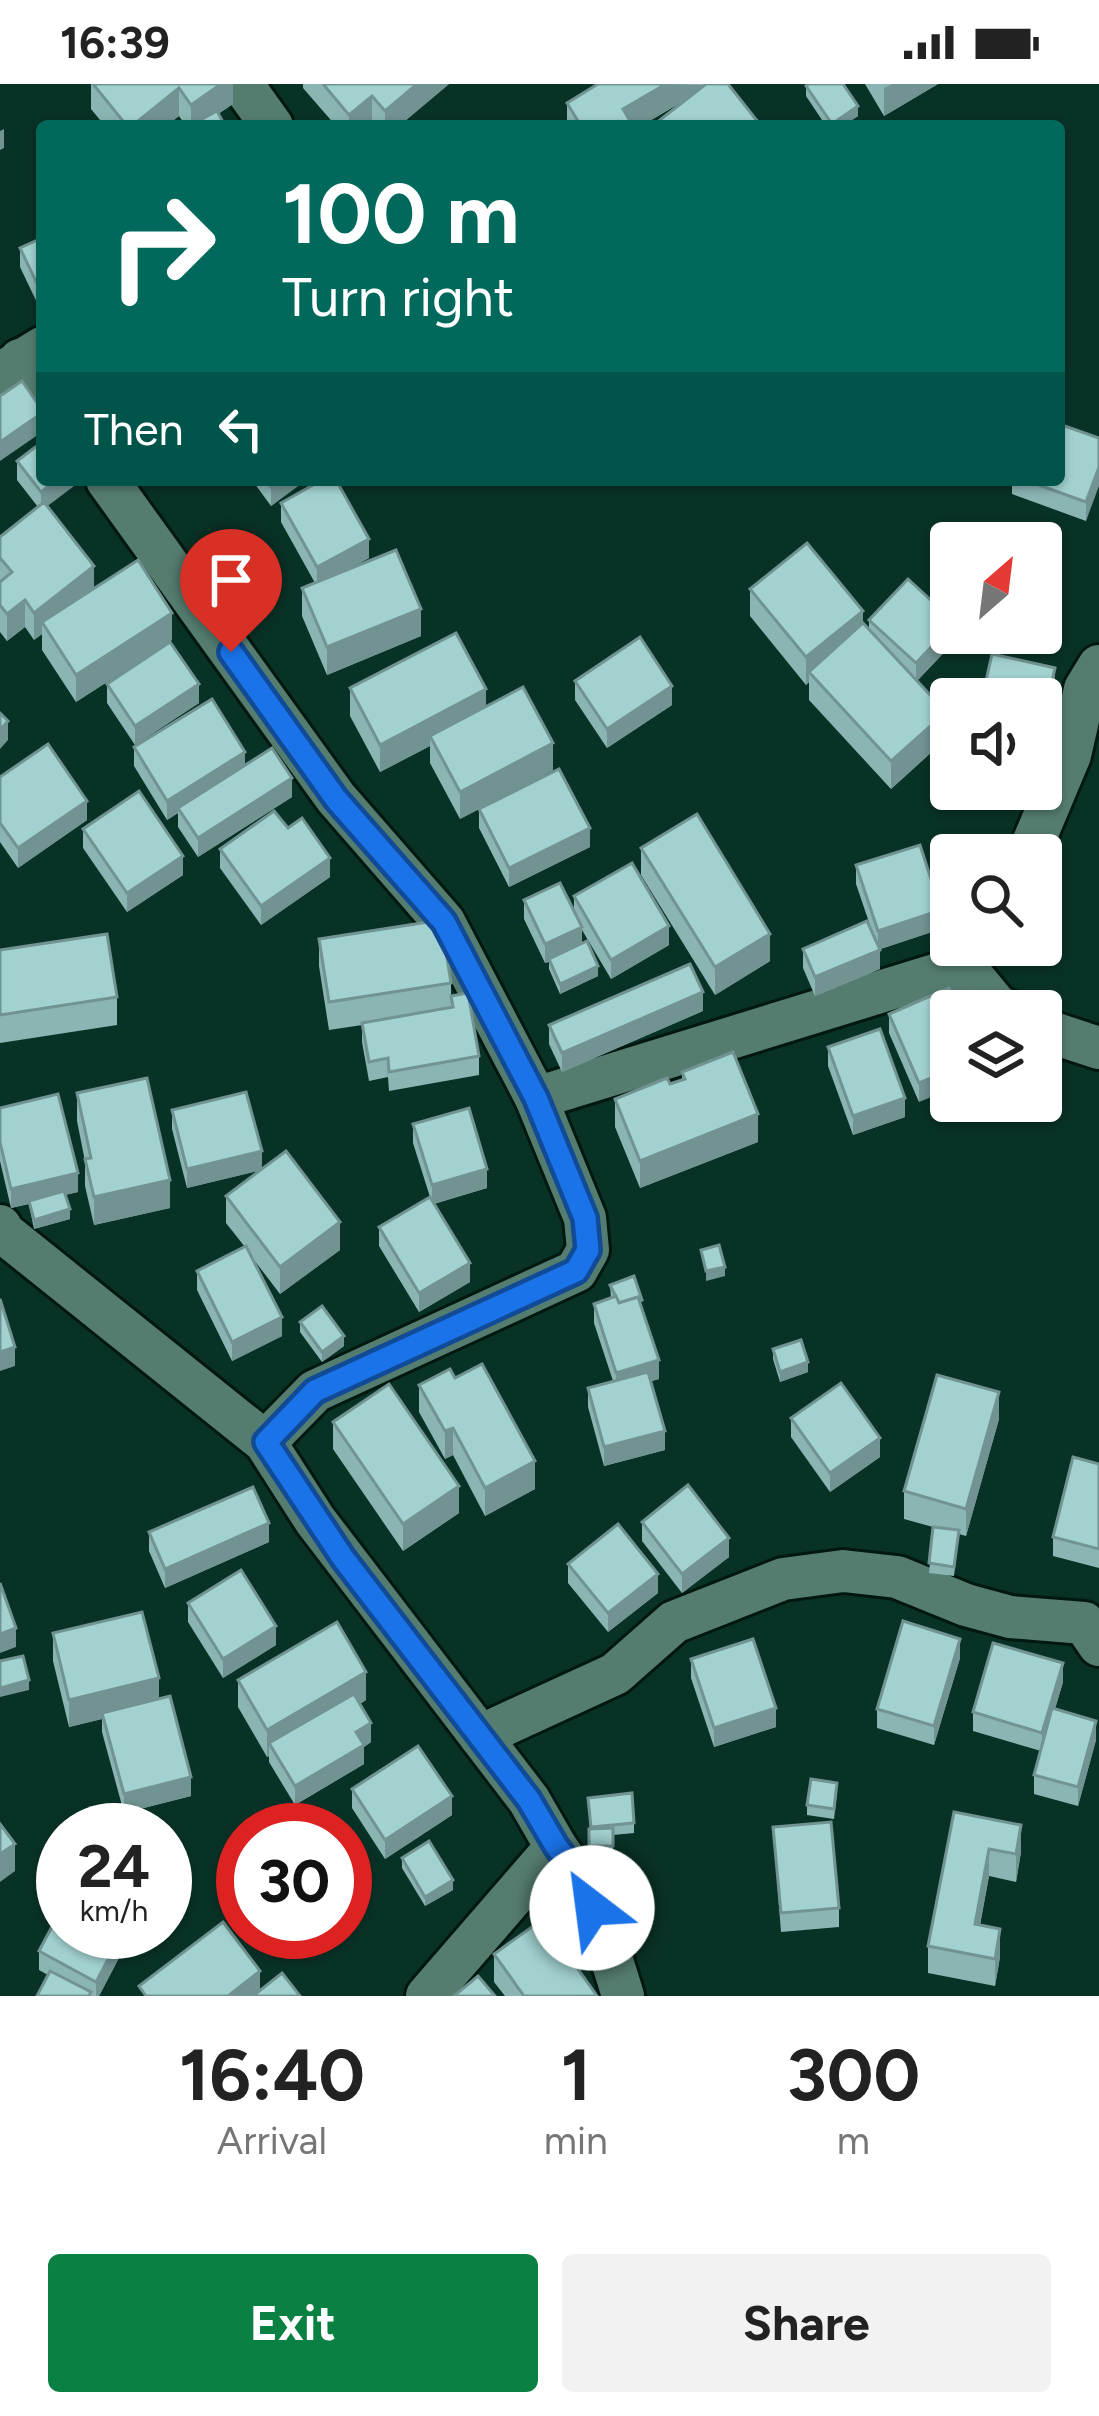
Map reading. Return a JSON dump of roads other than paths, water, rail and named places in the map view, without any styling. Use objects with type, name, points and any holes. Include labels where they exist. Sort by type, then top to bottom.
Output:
[{"type":"street","points":[[242,84],[268,120]]},
{"type":"street","points":[[111,486],[336,799],[444,922],[536,1098],[585,1218],[588,1250],[576,1271],[315,1391],[266,1442]]},
{"type":"street","points":[[1037,834],[1070,755],[1085,689],[1099,666]]},
{"type":"street","points":[[536,1098],[940,966]]},
{"type":"street","points":[[1062,1036],[1099,1048]]},
{"type":"street","points":[[0,1226],[266,1442],[328,1539],[529,1800],[580,1878],[606,1938],[623,1996]]},
{"type":"street","points":[[480,1736],[615,1674],[674,1622],[783,1579],[843,1571],[897,1577],[1010,1617],[1084,1623],[1099,1645]]},
{"type":"street","points":[[427,1996],[556,1846]]}]
